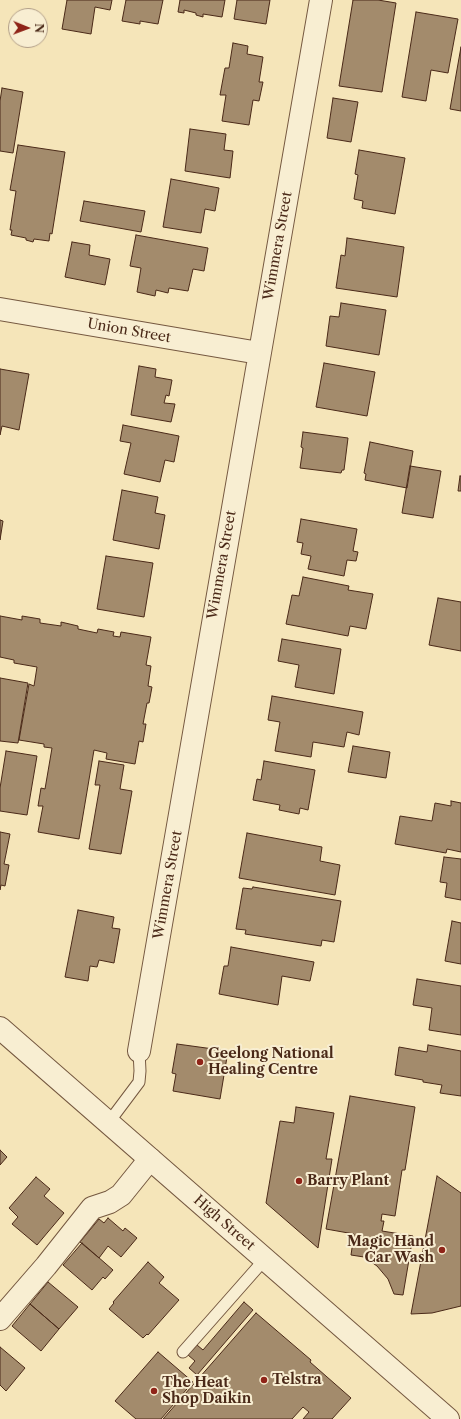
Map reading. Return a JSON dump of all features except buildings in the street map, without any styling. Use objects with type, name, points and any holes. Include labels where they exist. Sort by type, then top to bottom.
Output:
[{"type":"street","name":"Wimmera Street","points":[[139,1051],[321,0]]},
{"type":"street","name":"Union Street","points":[[0,309],[259,353]]},
{"type":"street","name":"High Street","points":[[0,1028],[448,1419]]},
{"type":"street","points":[[0,1319],[46,1266],[92,1208],[110,1202],[121,1195],[150,1159]]},
{"type":"lane","name":"Wimmera Street","points":[[109,1122],[138,1082],[140,1071],[139,1051]]},
{"type":"lane","points":[[183,1352],[265,1259]]},
{"type":"place","name":"Geelong National Healing Centre","points":[[200,1062]]},
{"type":"place","name":"Barry Plant","points":[[299,1181]]},
{"type":"place","name":"Magic Hand Car Wash","points":[[442,1250]]},
{"type":"place","name":"Telstra","points":[[264,1380]]},
{"type":"place","name":"The Heat Shop Daikin","points":[[154,1391]]}]
